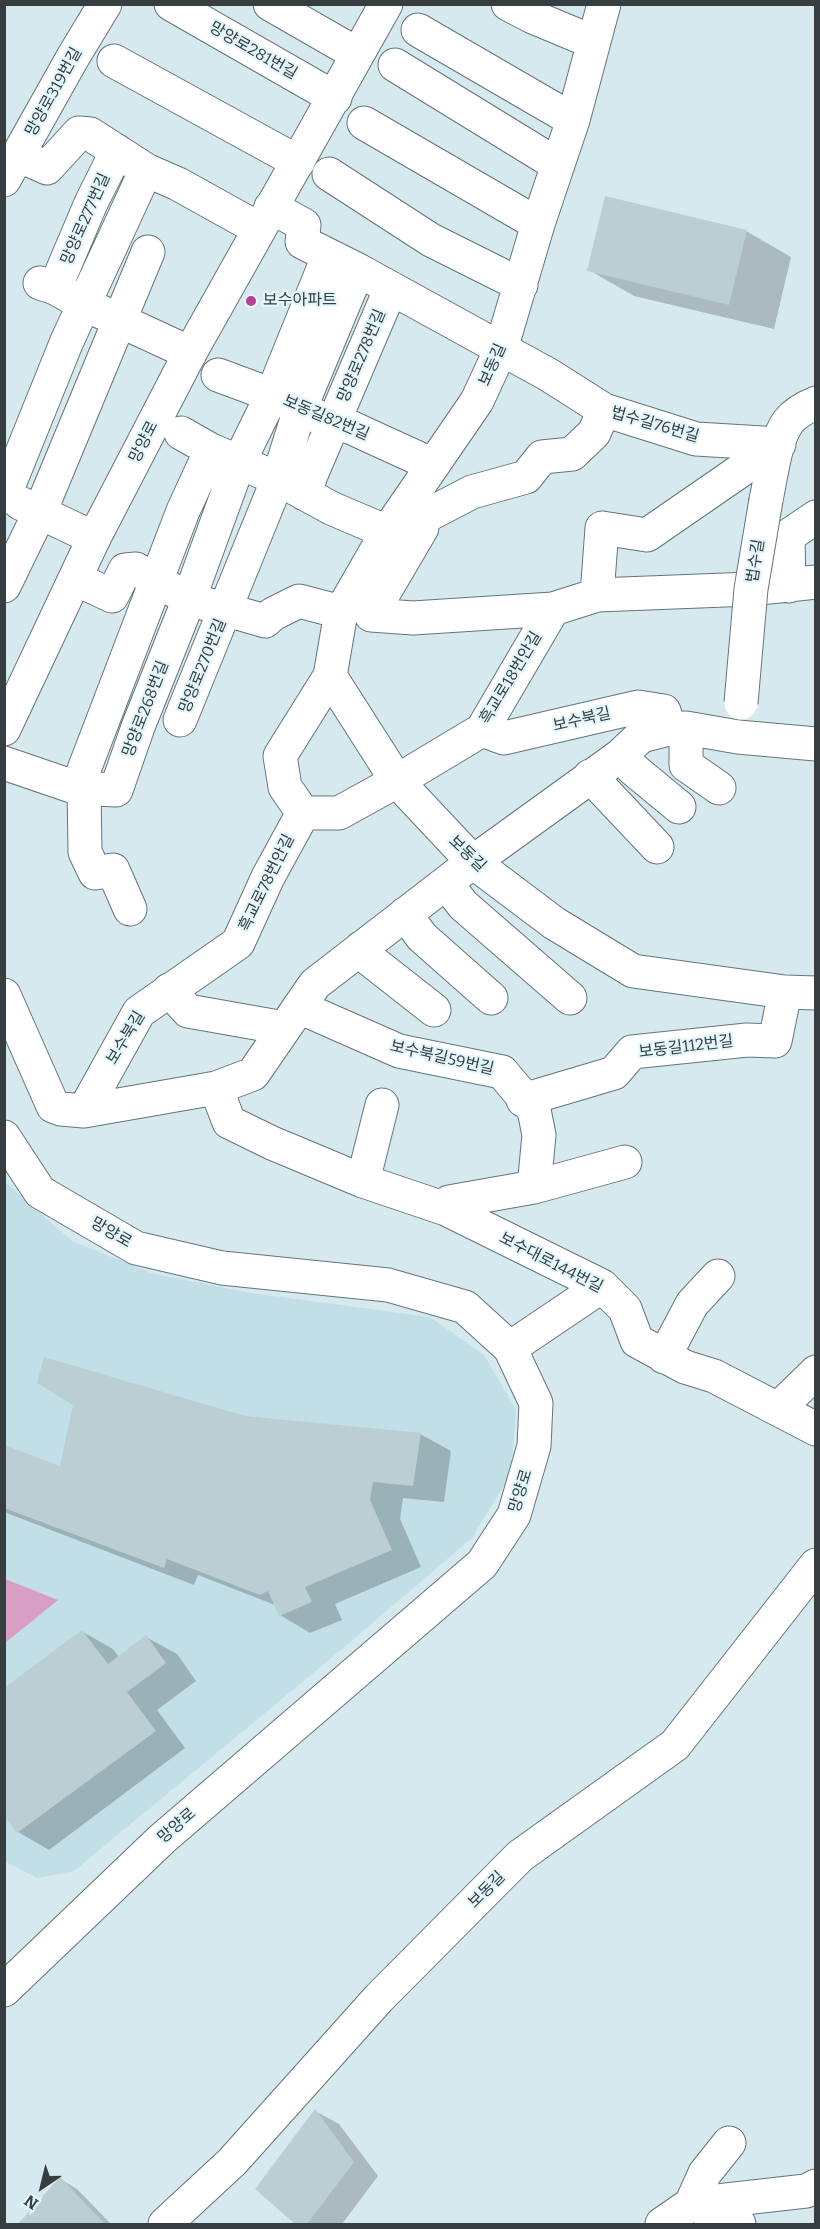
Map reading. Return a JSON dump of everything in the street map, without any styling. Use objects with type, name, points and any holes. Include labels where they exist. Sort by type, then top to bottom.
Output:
[{"type":"street","name":"망양로319번길","points":[[11,168],[105,4]]},
{"type":"street","name":"망양로281번길","points":[[171,4],[335,98]]},
{"type":"street","points":[[270,4],[357,54]]},
{"type":"street","name":"망양로","points":[[4,729],[94,538],[190,353],[386,4]]},
{"type":"street","points":[[508,4],[593,42]]},
{"type":"street","name":"보동길","points":[[604,4],[573,120],[538,224],[501,349],[477,401],[389,530],[341,612],[330,676],[397,781],[473,862],[554,923],[633,971],[801,992]]},
{"type":"street","points":[[418,30],[573,120]]},
{"type":"street","points":[[114,61],[298,162]]},
{"type":"street","points":[[395,65],[558,165]]},
{"type":"street","points":[[364,123],[538,224]]},
{"type":"street","name":"망양로277번길","points":[[11,168],[47,168],[79,133],[90,134],[146,170],[265,218]]},
{"type":"street","name":"망양로277번길","points":[[84,304],[48,285],[117,151]]},
{"type":"street","name":"망양로277번길","points":[[5,496],[84,304],[146,170]]},
{"type":"street","points":[[329,174],[431,240],[521,285]]},
{"type":"street","name":"망양로278번길","points":[[265,218],[304,225],[302,242],[358,270],[501,349]]},
{"type":"street","points":[[4,586],[40,512],[148,252]]},
{"type":"street","points":[[292,486],[286,402],[328,257]]},
{"type":"street","points":[[130,909],[113,870],[95,873],[85,852],[80,788],[183,511],[225,456],[286,402],[358,270]]},
{"type":"street","name":"망양로278번길","points":[[292,486],[311,475],[391,288]]},
{"type":"street","points":[[84,304],[190,353]]},
{"type":"street","name":"법수길76번길","points":[[501,349],[549,375],[604,410],[696,439],[779,444]]},
{"type":"street","name":"보동길82번길","points":[[218,375],[286,402],[333,424],[350,427],[433,465]]},
{"type":"street","name":"법수길","points":[[738,737],[751,589],[766,500],[779,444],[788,422],[804,407],[816,403]]},
{"type":"street","name":"법수길76번길","points":[[422,518],[472,492],[526,477],[542,457],[572,454],[594,433],[604,410]]},
{"type":"street","points":[[181,433],[292,486],[331,508],[389,530],[422,518],[422,528],[371,615],[413,618],[553,609],[597,595],[751,589],[802,584],[788,536],[816,517]]},
{"type":"street","points":[[597,595],[602,528],[647,534],[779,444]]},
{"type":"street","points":[[189,599],[216,525],[225,456]]},
{"type":"street","name":"망양로270번길","points":[[180,720],[254,536],[292,486]]},
{"type":"street","points":[[5,496],[94,538]]},
{"type":"street","name":"망양로270번길","points":[[76,579],[112,596],[125,570],[136,569],[157,583],[189,599],[265,621],[273,614],[299,601],[341,612]]},
{"type":"street","name":"망양로268번길","points":[[4,763],[80,788],[116,790],[138,727],[189,599]]},
{"type":"street","name":"흑교로18번안길","points":[[303,813],[339,813],[482,730],[553,609]]},
{"type":"street","points":[[303,813],[285,787],[280,756],[330,676]]},
{"type":"street","name":"보수북길","points":[[482,730],[504,738],[638,706],[664,711],[678,728]]},
{"type":"street","points":[[678,728],[686,765],[719,788]]},
{"type":"street","points":[[4,995],[53,1106],[84,1111],[216,1088],[253,1074],[315,984],[473,862],[621,755],[641,736],[678,728],[738,737],[816,744]]},
{"type":"street","points":[[621,755],[633,769],[679,807]]},
{"type":"street","points":[[590,776],[657,848]]},
{"type":"street","name":"흑교로78번안길","points":[[169,990],[238,943],[268,877],[303,813]]},
{"type":"street","points":[[446,883],[463,905],[570,998]]},
{"type":"street","points":[[405,914],[422,937],[491,998]]},
{"type":"street","points":[[361,948],[369,959],[434,1010]]},
{"type":"street","points":[[169,990],[188,1011],[292,1017]]},
{"type":"street","name":"보수북길","points":[[84,1111],[139,1012],[169,990]]},
{"type":"street","name":"보동길112번길","points":[[524,1100],[614,1073],[632,1052],[747,1040],[775,1041],[801,992]]},
{"type":"street","name":"보수북길59번길","points":[[292,1017],[399,1051],[502,1072],[534,1110],[539,1135],[534,1187]]},
{"type":"street","name":"보수대로144번길","points":[[216,1088],[229,1122],[272,1143],[363,1181],[446,1209],[602,1286],[625,1309],[637,1341],[664,1357],[714,1376],[816,1429]]},
{"type":"street","points":[[363,1181],[382,1105]]},
{"type":"street","name":"망양로","points":[[4,1137],[40,1192],[136,1248],[222,1268],[388,1286],[465,1307],[510,1348],[536,1403],[534,1446],[514,1515],[482,1564],[162,1839],[4,1990]]},
{"type":"street","points":[[446,1209],[449,1202],[534,1187],[625,1162]]},
{"type":"street","points":[[664,1357],[692,1305],[718,1276]]},
{"type":"street","points":[[510,1348],[602,1286]]},
{"type":"street","points":[[778,1409],[816,1372]]},
{"type":"street","name":"보동길","points":[[165,2224],[232,2162],[379,1998],[520,1856],[675,1745],[816,1565]]},
{"type":"street","points":[[691,2204],[705,2173],[729,2143]]},
{"type":"street","points":[[662,2224],[691,2204],[806,2191],[816,2186]]},
{"type":"street","points":[[691,2204],[739,2224]]},
{"type":"shaded area","points":[[4,1181],[72,1241],[151,1273],[251,1293],[430,1317],[484,1355],[516,1410],[511,1474],[472,1538],[74,1871],[37,1878],[4,1861]]},
{"type":"shaded area","points":[[5,1579],[58,1600],[5,1643]]},
{"type":"building","points":[[605,196],[747,230],[729,305],[587,271]]},
{"type":"building","points":[[44,1357],[245,1416],[421,1433],[413,1486],[373,1482],[370,1500],[392,1550],[305,1587],[312,1602],[279,1616],[268,1591],[260,1595],[167,1559],[164,1568],[4,1508],[4,1445],[60,1466],[73,1405],[37,1383]]},
{"type":"building","points":[[82,1630],[108,1664],[146,1635],[166,1663],[127,1692],[156,1731],[17,1833],[4,1816],[4,1688]]},
{"type":"building","points":[[315,2109],[354,2162],[307,2224],[295,2224],[255,2189]]},
{"type":"building","points":[[60,2177],[105,2224],[18,2224]]},
{"type":"place","name":"보수아파트","points":[[251,301]]}]
